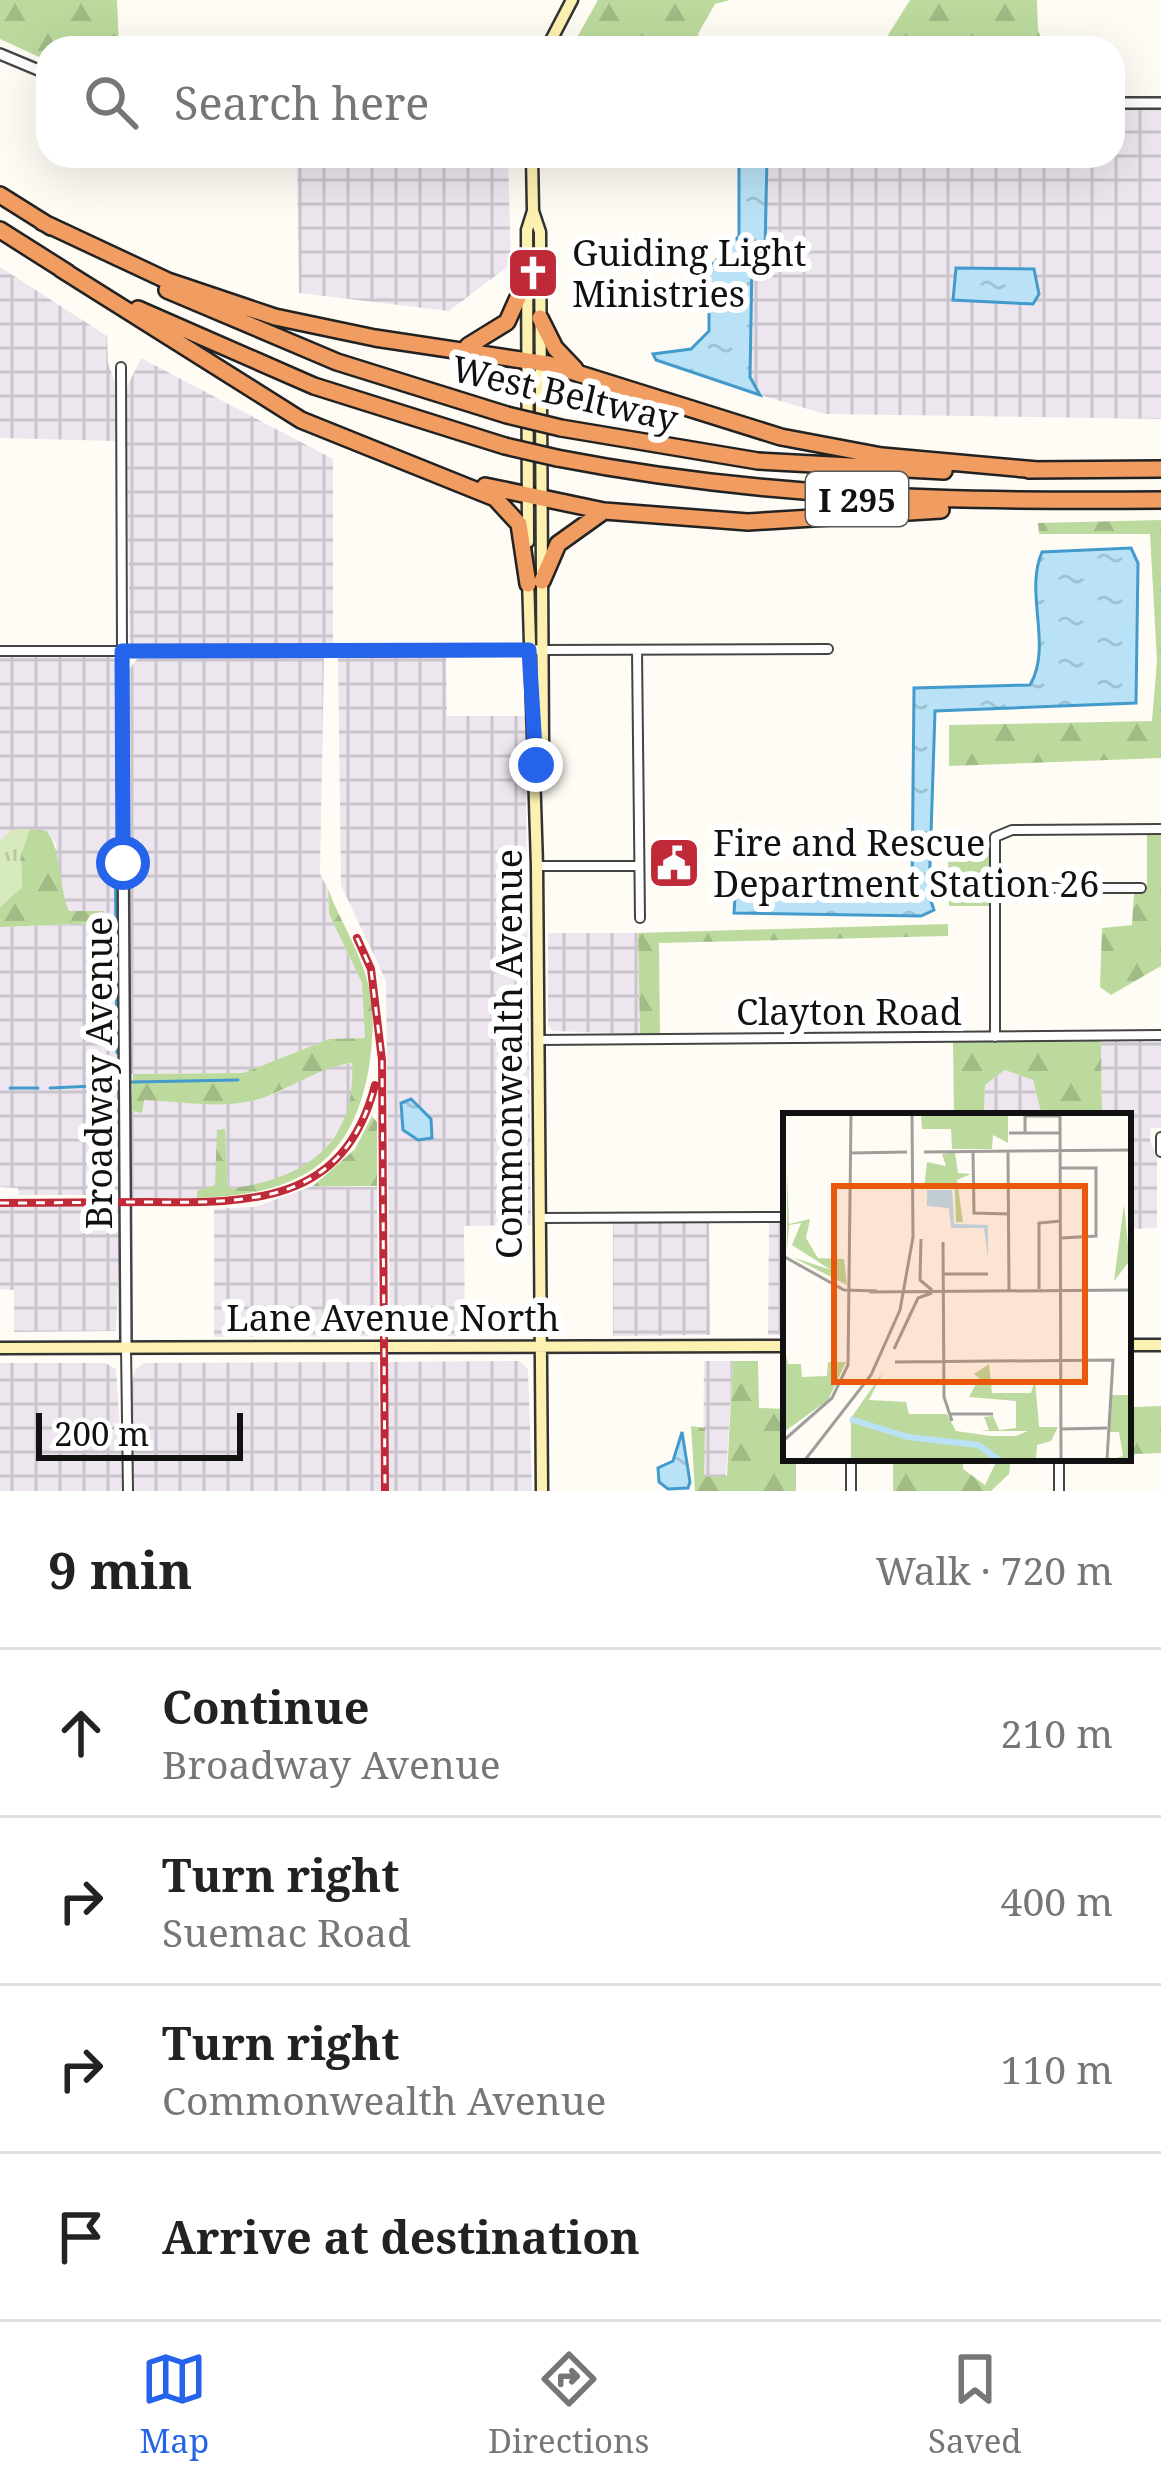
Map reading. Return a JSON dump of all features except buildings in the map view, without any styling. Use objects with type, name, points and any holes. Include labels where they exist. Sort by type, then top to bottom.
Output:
[{"type":"highway","name":"West Beltway","points":[[0,195],[148,281],[278,340],[507,415],[561,428],[794,464],[1161,469]]},
{"type":"highway","points":[[42,222],[223,301],[340,332],[464,347],[533,362],[781,437],[882,456],[1037,470]]},
{"type":"highway","name":"West Beltway","points":[[0,230],[154,318],[284,374],[557,458],[776,493],[1161,500]]},
{"type":"highway","points":[[61,269],[257,396],[495,498],[512,514],[524,539],[535,582]]},
{"type":"highway","points":[[464,347],[499,331],[520,302],[526,280]]},
{"type":"highway","points":[[540,318],[563,360],[583,375]]},
{"type":"highway","points":[[391,456],[534,498],[604,511],[776,522],[1062,501]]},
{"type":"highway","points":[[535,582],[558,544],[604,511]]},
{"type":"main road","points":[[553,36],[572,0]]},
{"type":"main road","name":"Commonwealth Avenue","points":[[532,168],[533,211],[540,232],[540,318],[533,362]]},
{"type":"main road","name":"Commonwealth Avenue","points":[[533,211],[526,230],[526,280],[533,362],[542,1491]]},
{"type":"main road","name":"Lane Avenue North","points":[[0,1348],[783,1346]]},
{"type":"street","points":[[0,54],[36,69]]},
{"type":"street","points":[[1125,103],[1161,103]]},
{"type":"street","name":"Broadway Avenue","points":[[121,367],[128,1491]]},
{"type":"street","points":[[0,652],[828,649]]},
{"type":"street","points":[[637,650],[640,918]]},
{"type":"street","points":[[995,1037],[994,888],[999,833],[1161,829]]},
{"type":"street","points":[[537,866],[638,866]]},
{"type":"street","points":[[994,888],[1142,889]]},
{"type":"street","name":"Clayton Road","points":[[538,1040],[1161,1035]]},
{"type":"street","points":[[1161,1137],[1161,1152]]},
{"type":"street","points":[[540,1218],[783,1217]]},
{"type":"street","points":[[1059,1461],[1060,1491]]},
{"type":"shaded area","points":[[1125,108],[1161,108],[1161,419],[825,414],[760,395],[750,377],[752,261],[763,254],[767,168],[1125,168]]},
{"type":"shaded area","points":[[297,168],[508,168],[511,264],[449,311],[299,293]]},
{"type":"shaded area","points":[[0,267],[107,336],[108,363],[117,388],[117,441],[0,438]]},
{"type":"shaded area","points":[[141,358],[333,459],[333,647],[130,644],[126,389]]},
{"type":"shaded area","points":[[324,654],[320,874],[328,889],[329,914],[362,983],[366,1038],[329,1039],[243,1073],[128,1074],[126,673],[138,658],[150,655]]},
{"type":"shaded area","points":[[338,655],[446,656],[447,716],[525,716],[531,1225],[464,1226],[465,1336],[390,1336],[386,981],[341,885]]},
{"type":"shaded area","points":[[0,656],[111,656],[119,665],[121,1195],[19,1195],[18,1188],[0,1187],[0,927],[104,923],[103,911],[69,912],[57,885],[56,844],[48,832],[12,830],[0,840]]},
{"type":"shaded area","points":[[548,933],[638,933],[640,1034],[553,1031],[548,1025]]},
{"type":"shaded area","points":[[1101,1041],[1161,1041],[1161,1128],[1151,1128],[1150,1140],[1157,1156],[1157,1228],[1131,1229],[1131,1113],[1102,1113]]},
{"type":"shaded area","points":[[352,1063],[353,1094],[341,1128],[319,1156],[279,1182],[228,1189],[225,1130],[218,1130],[215,1186],[197,1191],[197,1198],[129,1198],[131,1111],[141,1113],[143,1100],[245,1103],[282,1091],[317,1069]]},
{"type":"shaded area","points":[[1005,1070],[1033,1080],[1041,1113],[984,1113],[985,1085]]},
{"type":"shaded area","points":[[313,1186],[377,1187],[378,1336],[214,1337],[214,1209],[255,1207]]},
{"type":"shaded area","points":[[0,1206],[121,1206],[116,1331],[14,1332],[14,1290],[0,1289]]},
{"type":"shaded area","points":[[613,1220],[709,1221],[710,1335],[613,1336]]},
{"type":"shaded area","points":[[769,1220],[783,1220],[783,1335],[768,1335]]},
{"type":"shaded area","points":[[519,1361],[528,1369],[532,1491],[388,1491],[386,1362]]},
{"type":"shaded area","points":[[704,1361],[733,1361],[726,1477],[703,1478]]},
{"type":"shaded area","points":[[378,1362],[381,1491],[131,1491],[132,1382],[135,1370],[144,1363]]},
{"type":"shaded area","points":[[0,1363],[105,1363],[116,1369],[124,1491],[0,1491]]},
{"type":"green space","points":[[0,0],[117,0],[118,36],[36,36],[36,56],[0,39]]},
{"type":"green space","points":[[598,0],[730,0],[715,4],[699,36],[578,36]]},
{"type":"green space","points":[[910,0],[1037,0],[1041,36],[888,36]]},
{"type":"green space","points":[[1161,520],[1161,758],[949,766],[949,725],[1152,721],[1157,661],[1150,534],[1039,534],[1038,523]]},
{"type":"green space","points":[[30,829],[21,854],[22,887],[0,907],[0,840],[12,830]]},
{"type":"green space","points":[[30,829],[47,831],[52,840],[69,911],[104,911],[105,923],[0,927],[0,907],[22,887],[21,854]]},
{"type":"green space","points":[[1147,833],[1161,833],[1161,966],[1111,995],[1100,987],[1102,928],[1132,925],[1134,894],[1147,891]]},
{"type":"green space","points":[[990,844],[991,906],[949,906],[948,846]]},
{"type":"green space","points":[[328,889],[370,992],[372,1047],[361,1102],[348,1130],[313,1169],[262,1190],[197,1198],[197,1191],[215,1185],[217,1130],[225,1129],[228,1189],[280,1177],[320,1154],[345,1117],[352,1063],[247,1102],[144,1100],[142,1113],[131,1111],[133,1074],[243,1073],[329,1039],[365,1038],[362,983],[329,914]]},
{"type":"green space","points":[[948,924],[948,936],[659,943],[660,1035],[640,1034],[638,933]]},
{"type":"green space","points":[[953,1040],[1101,1041],[1102,1113],[1041,1113],[1033,1080],[1005,1070],[985,1085],[984,1113],[954,1113]]},
{"type":"green space","points":[[372,1116],[377,1122],[377,1186],[313,1186],[355,1149]]},
{"type":"green space","points":[[733,1361],[758,1361],[759,1408],[783,1409],[783,1461],[796,1461],[796,1491],[695,1491],[691,1426],[705,1428],[704,1477],[727,1476]]},
{"type":"green space","points":[[1161,1406],[1161,1453],[1134,1454],[1134,1407]]},
{"type":"green space","points":[[893,1461],[963,1461],[963,1469],[985,1485],[997,1461],[1011,1461],[1009,1474],[991,1491],[893,1491]]},
{"type":"water","points":[[739,168],[767,168],[765,251],[752,261],[750,377],[760,395],[656,360],[653,354],[691,349],[709,331],[709,268],[739,236]]},
{"type":"water","points":[[956,268],[1034,269],[1039,294],[1033,304],[953,300]]},
{"type":"water","points":[[1131,548],[1138,563],[1136,703],[935,711],[929,895],[934,910],[921,916],[734,913],[735,896],[743,892],[912,890],[914,688],[1030,685],[1039,654],[1036,585],[1042,552]]},
{"type":"water","points":[[411,1099],[431,1119],[432,1138],[418,1140],[403,1130],[401,1103]]},
{"type":"water","points":[[682,1432],[690,1482],[688,1488],[668,1489],[659,1482],[658,1468],[673,1461]]},
{"type":"waterway","points":[[115,844],[116,935]]},
{"type":"waterway","points":[[116,950],[117,1053]]},
{"type":"waterway","points":[[116,1071],[116,1086]]},
{"type":"waterway","points":[[132,1082],[238,1080]]},
{"type":"waterway","points":[[50,1088],[117,1085]]},
{"type":"waterway","points":[[10,1088],[38,1088]]},
{"type":"railway","points":[[357,938],[371,969],[382,1060],[385,1491]]},
{"type":"railway","points":[[0,1203],[222,1201],[288,1189],[316,1175],[341,1154],[361,1125],[375,1085]]},
{"type":"place","name":"Guiding Light Ministries","points":[[533,273]]},
{"type":"place","name":"Fire and Rescue Department Station 26","points":[[674,863]]},
{"type":"route","points":[[123,863],[122,651],[529,650],[530,743],[536,765]]}]
